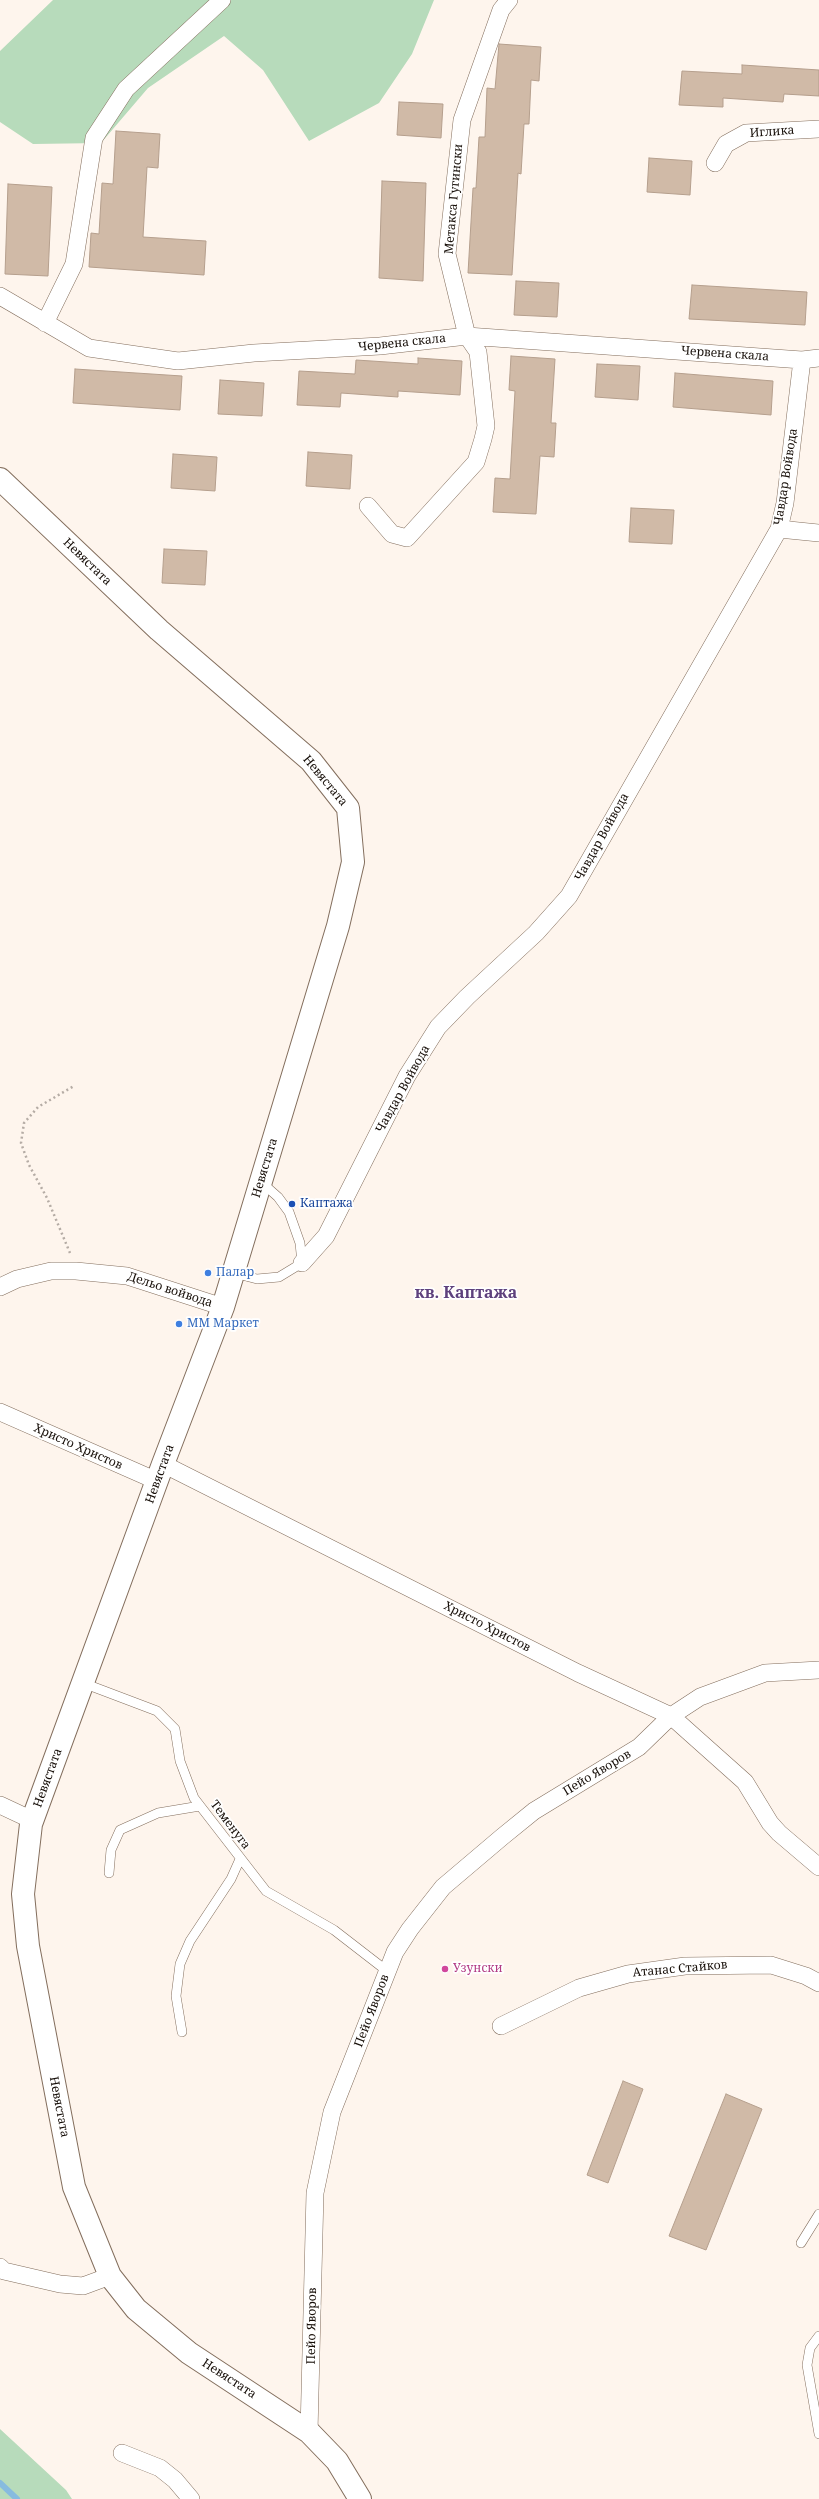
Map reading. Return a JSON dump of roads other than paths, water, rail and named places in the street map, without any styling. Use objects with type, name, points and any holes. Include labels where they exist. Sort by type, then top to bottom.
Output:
[{"type":"street","points":[[45,323],[74,264],[94,138],[126,89],[222,0]]},
{"type":"street","name":"Метакса Гугински","points":[[368,506],[392,534],[407,538],[476,462],[486,426],[478,352],[467,336],[447,254],[462,120],[501,10],[508,0]]},
{"type":"street","name":"Иглика","points":[[715,163],[726,144],[746,133],[819,129]]},
{"type":"street","name":"Червена скала","points":[[1,299],[88,348],[178,362],[254,353],[380,346],[467,336],[802,360],[819,358]]},
{"type":"street","name":"Чавдар Войвода","points":[[302,1263],[326,1236],[407,1076],[438,1027],[467,997],[536,933],[569,896],[779,529],[785,503],[802,360]]},
{"type":"street","name":"Невястата","points":[[0,479],[159,630],[311,761],[348,808],[353,862],[338,926],[223,1307],[32,1820],[23,1894],[28,1946],[74,2187],[110,2276],[136,2309],[189,2353],[309,2432],[337,2461],[360,2499]]},
{"type":"street","points":[[779,529],[819,533]]},
{"type":"street","name":"Дельо войвода","points":[[0,1287],[17,1279],[51,1271],[76,1271],[127,1276],[223,1307]]},
{"type":"street","name":"Христо Христов","points":[[0,1412],[160,1473],[671,1716],[746,1782],[779,1833],[819,1867]]},
{"type":"street","points":[[671,1716],[700,1697],[766,1673],[819,1670]]},
{"type":"street","name":"Пейо Яворов","points":[[309,2432],[315,2193],[332,2112],[395,1952],[410,1929],[443,1887],[534,1811],[639,1748],[671,1716]]},
{"type":"street","points":[[0,1805],[32,1820]]},
{"type":"street","name":"Атанас Стайков","points":[[501,2026],[579,1988],[628,1974],[678,1967],[731,1964],[771,1965],[806,1976],[819,1983]]},
{"type":"street","points":[[0,2267],[4,2270],[60,2284],[83,2286],[110,2276]]},
{"type":"street","points":[[122,2453],[160,2468],[175,2480],[192,2499]]},
{"type":"lane","points":[[234,1273],[256,1279],[279,1277],[302,1263],[300,1243],[289,1212],[278,1197],[261,1182]]},
{"type":"lane","name":"Теменуга","points":[[83,1683],[157,1711],[174,1729],[180,1761],[194,1798],[266,1891],[334,1930],[387,1971]]},
{"type":"lane","points":[[109,1873],[111,1850],[120,1830],[158,1813],[200,1806]]},
{"type":"lane","points":[[182,2032],[176,1996],[180,1964],[190,1941],[231,1879],[240,1859]]},
{"type":"lane","points":[[801,2243],[819,2214]]},
{"type":"lane","points":[[819,2336],[810,2348],[807,2365],[819,2434]]},
{"type":"waterway","points":[[0,2483],[17,2499]]},
{"type":"place","name":"Каптажа","points":[[292,1204]]},
{"type":"place","name":"Палар","points":[[208,1273]]},
{"type":"place","name":"ММ Маркет","points":[[179,1324]]},
{"type":"place","name":"Узунски","points":[[445,1969]]},
{"type":"district","name":"кв. Каптажа","points":[[466,1293]]}]
